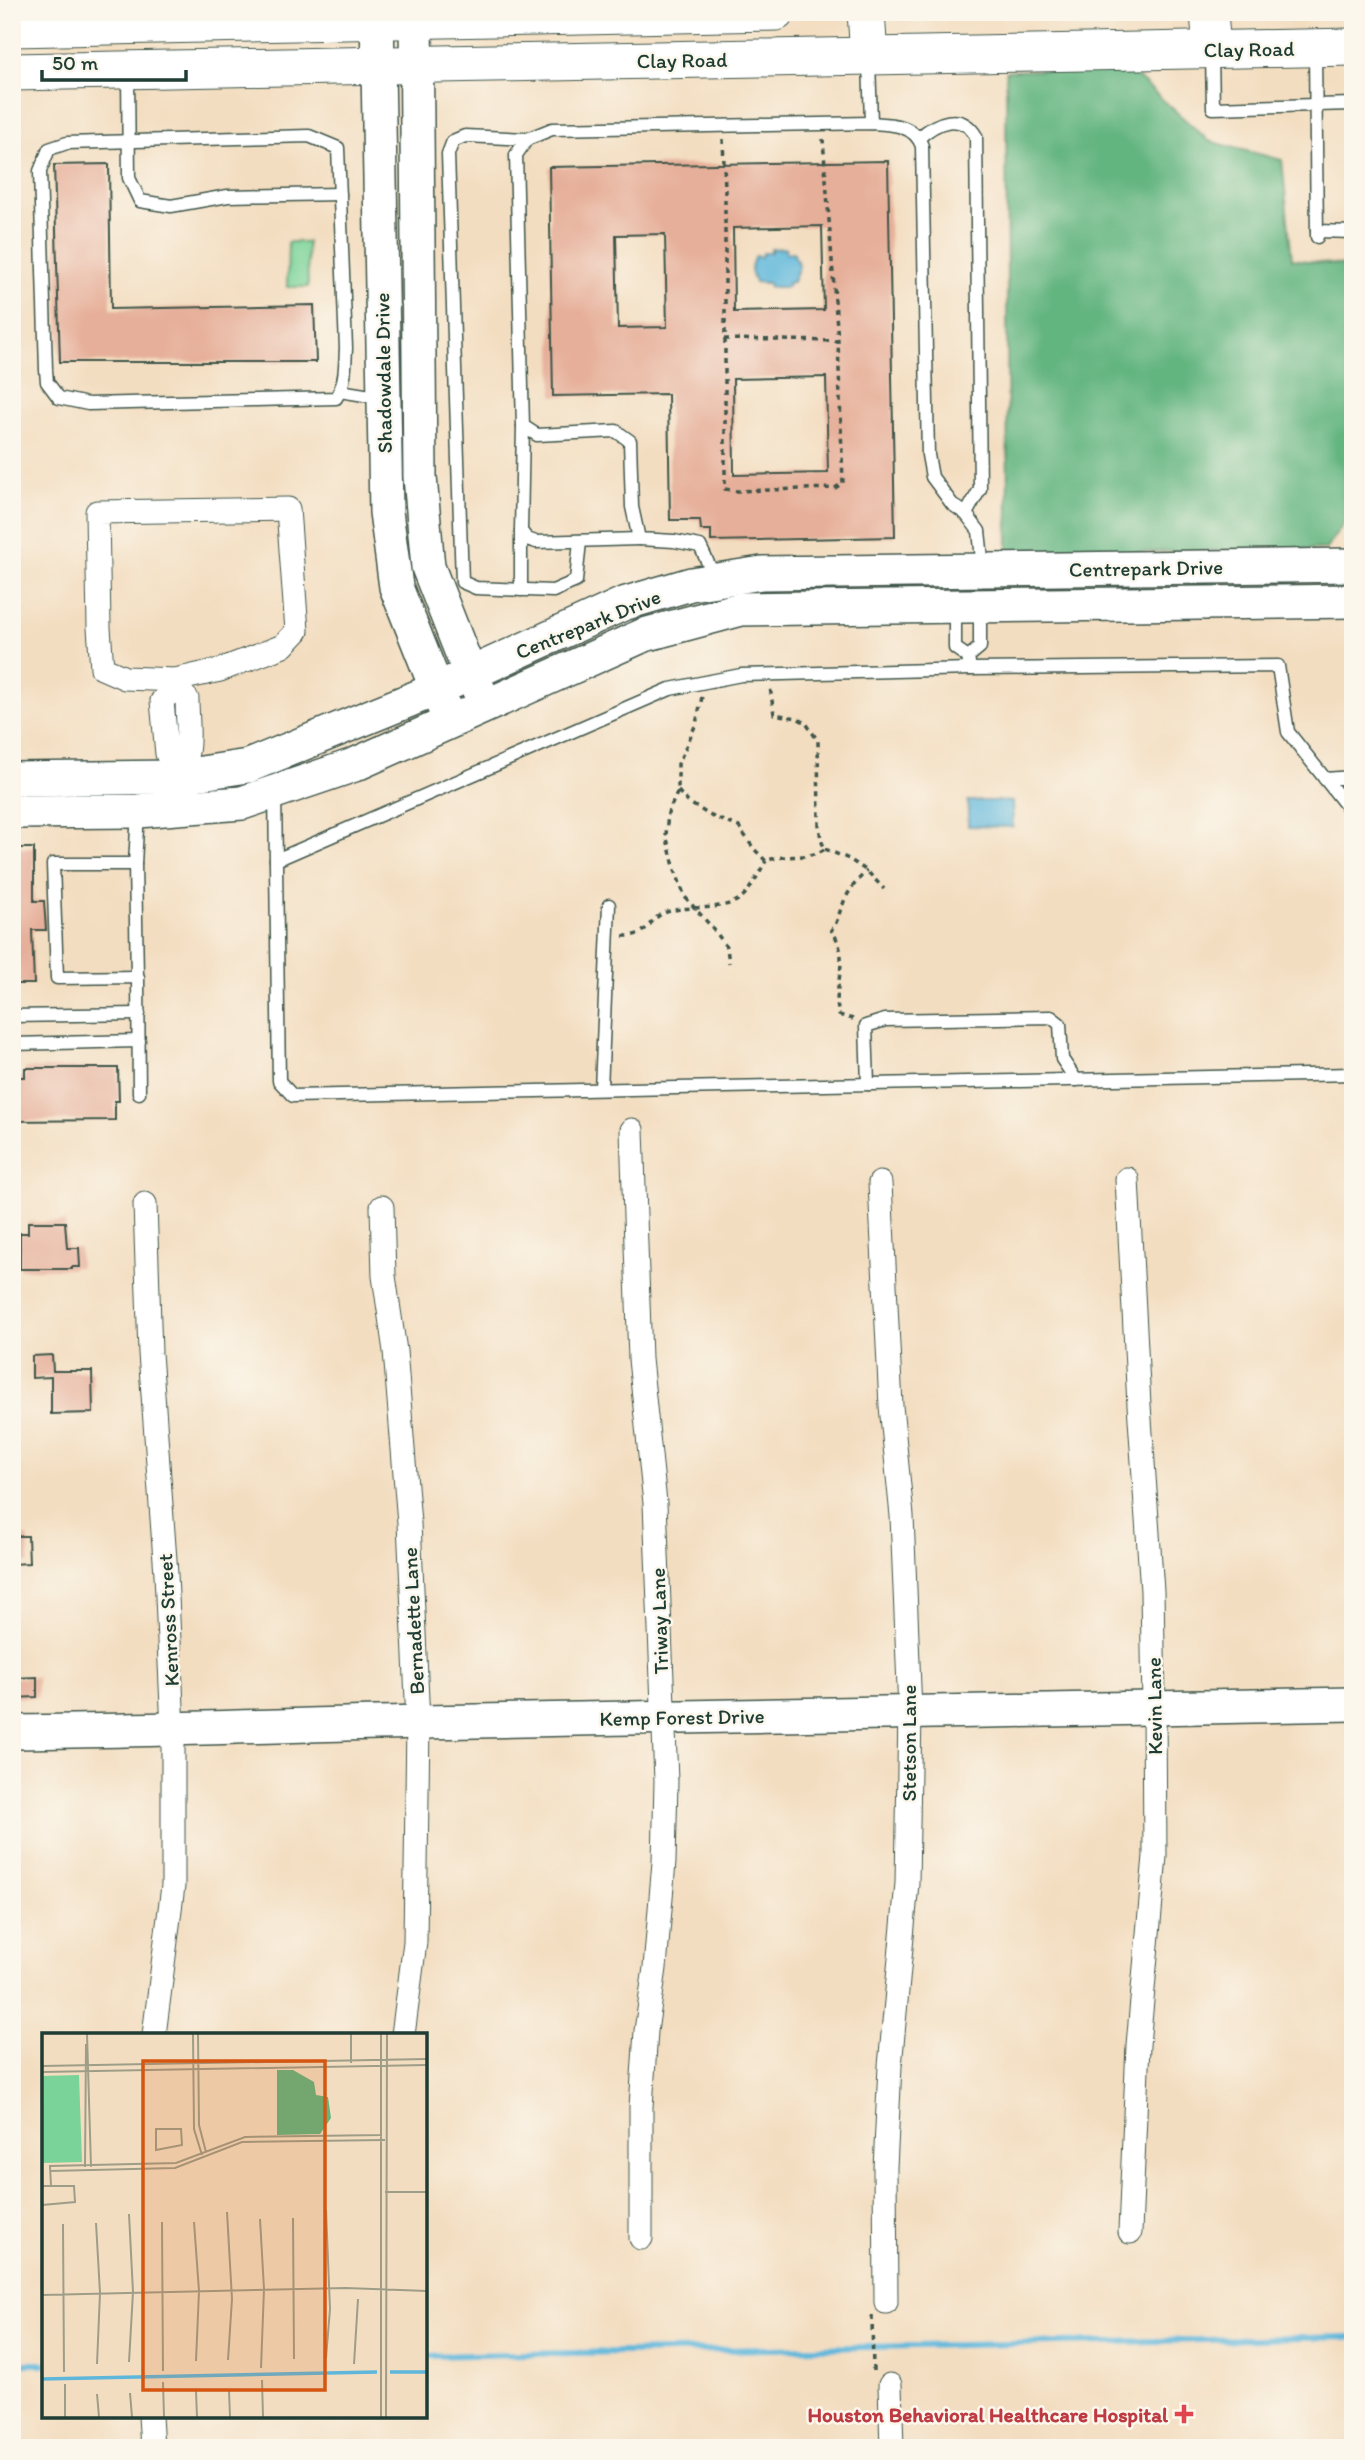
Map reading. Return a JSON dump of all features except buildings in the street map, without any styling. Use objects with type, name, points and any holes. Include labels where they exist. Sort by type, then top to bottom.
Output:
[{"type":"main road","points":[[12,28],[417,15],[776,12]]},
{"type":"main road","points":[[866,12],[869,56]]},
{"type":"main road","points":[[1209,12],[1212,50]]},
{"type":"main road","name":"Clay Road","points":[[12,72],[1353,47]]},
{"type":"street","name":"Shadowdale Drive","points":[[417,15],[420,477],[428,567],[470,674],[488,705]]},
{"type":"street","name":"Shadowdale Drive","points":[[377,16],[386,512],[396,587],[450,722]]},
{"type":"street","points":[[383,398],[419,398]]},
{"type":"street","points":[[175,684],[283,646],[297,631],[288,509],[97,512],[102,668],[125,678],[175,684],[187,699],[187,755],[178,784]]},
{"type":"street","name":"Centrepark Drive","points":[[12,812],[138,811],[178,784],[248,766],[437,689],[623,604],[691,584],[762,573],[1353,565]]},
{"type":"street","points":[[1230,566],[1230,603]]},
{"type":"street","points":[[969,609],[975,570]]},
{"type":"street","points":[[716,580],[722,614]]},
{"type":"street","name":"Centrepark Drive","points":[[12,779],[178,784],[242,803],[354,765],[644,635],[741,609],[969,609],[1353,601]]},
{"type":"street","name":"Triway Lane","points":[[632,1130],[640,1359],[655,1503],[666,1780],[664,1862],[642,2094],[641,2238]]},
{"type":"street","name":"Kevin Lane","points":[[1126,1179],[1152,1591],[1155,1856],[1138,2045],[1130,2232]]},
{"type":"street","name":"Stetson Lane","points":[[879,2308],[890,2066],[907,1883],[910,1711],[902,1516],[891,1406],[880,1183]]},
{"type":"street","name":"Kenross Street","points":[[145,1204],[150,1353],[166,1574],[173,1730],[173,1886],[154,2033]]},
{"type":"street","name":"Bernadette Lane","points":[[382,1207],[384,1276],[395,1351],[409,1523],[418,1722],[415,1942],[403,2033]]},
{"type":"street","name":"Kemp Forest Drive","points":[[12,1732],[910,1711],[1353,1704]]},
{"type":"street","points":[[881,2377],[892,2448]]},
{"type":"street","points":[[150,2418],[152,2448]]},
{"type":"lane","points":[[1315,48],[1317,234],[1353,232]]},
{"type":"lane","points":[[1212,50],[1213,108],[1353,104]]},
{"type":"lane","points":[[869,56],[871,123]]},
{"type":"lane","points":[[128,70],[129,178],[140,201],[171,206],[228,196],[340,194]]},
{"type":"lane","points":[[919,138],[932,126],[958,121],[970,127],[976,136],[980,489],[966,514]]},
{"type":"lane","points":[[580,541],[576,582],[552,591],[476,589],[462,582],[448,154],[453,141],[465,136],[527,139],[552,128],[899,124],[919,138],[922,146],[928,455],[932,477],[979,531],[975,570]]},
{"type":"lane","points":[[309,136],[338,148],[340,194],[346,348],[345,373],[336,398],[88,404],[58,398],[47,382],[40,171],[49,149],[67,143],[127,140],[309,136]]},
{"type":"lane","points":[[521,590],[523,426],[516,155],[527,139]]},
{"type":"lane","points":[[340,391],[383,398]]},
{"type":"lane","points":[[523,426],[537,435],[616,431],[630,441],[632,507],[639,539]]},
{"type":"lane","points":[[521,531],[527,539],[536,542],[639,539],[700,546],[716,580]]},
{"type":"lane","points":[[969,609],[980,615],[980,647],[969,663],[955,648],[955,617],[969,609]]},
{"type":"lane","points":[[276,860],[670,689],[741,675],[969,663],[1278,666],[1288,732],[1353,814]]},
{"type":"lane","points":[[1325,779],[1353,778]]},
{"type":"lane","points":[[275,792],[279,1081],[293,1096],[1353,1074]]},
{"type":"lane","points":[[138,811],[135,864],[139,1093]]},
{"type":"lane","points":[[135,864],[53,864],[57,978],[137,976]]},
{"type":"lane","points":[[601,1089],[608,905]]},
{"type":"lane","points":[[12,1016],[139,1014]]},
{"type":"lane","points":[[868,1084],[866,1026],[884,1020],[1051,1017],[1060,1024],[1062,1059],[1076,1080]]},
{"type":"lane","points":[[12,1044],[139,1041]]},
{"type":"path","points":[[722,126],[725,189],[725,489],[736,491],[835,488],[843,483],[838,341],[822,124]]},
{"type":"path","points":[[724,339],[838,341]]},
{"type":"path","points":[[769,674],[774,714],[806,723],[818,741],[819,824],[825,849],[849,859],[867,871],[884,889]]},
{"type":"path","points":[[705,682],[696,724],[678,764],[678,791],[668,813],[666,835],[680,886],[693,908],[722,940],[727,948],[729,963]]},
{"type":"path","points":[[678,791],[688,802],[711,816],[739,827],[766,861]]},
{"type":"path","points":[[607,932],[628,936],[650,927],[660,914],[730,904],[741,899],[766,861],[777,856],[805,858],[825,849]]},
{"type":"path","points":[[866,1026],[839,1014],[838,988],[842,956],[831,930],[838,922],[843,902],[867,871]]},
{"type":"path","points":[[879,2308],[881,2377]]},
{"type":"green space","points":[[1127,68],[1209,141],[1282,160],[1292,259],[1353,267],[1353,510],[1326,549],[1008,554],[1006,71]]},
{"type":"green space","points":[[288,242],[307,242],[308,287],[287,287]]},
{"type":"water","points":[[786,248],[786,253],[793,252],[799,266],[793,282],[788,283],[788,287],[769,287],[768,283],[755,282],[751,269],[755,256],[771,253],[771,249]]},
{"type":"water","points":[[968,801],[1012,801],[1013,827],[968,826]]},
{"type":"waterway","points":[[427,2356],[1353,2337]]},
{"type":"waterway","points":[[12,2364],[42,2364]]},
{"type":"place","name":"Houston Behavioral Healthcare Hospital","points":[[1184,2414]]}]
